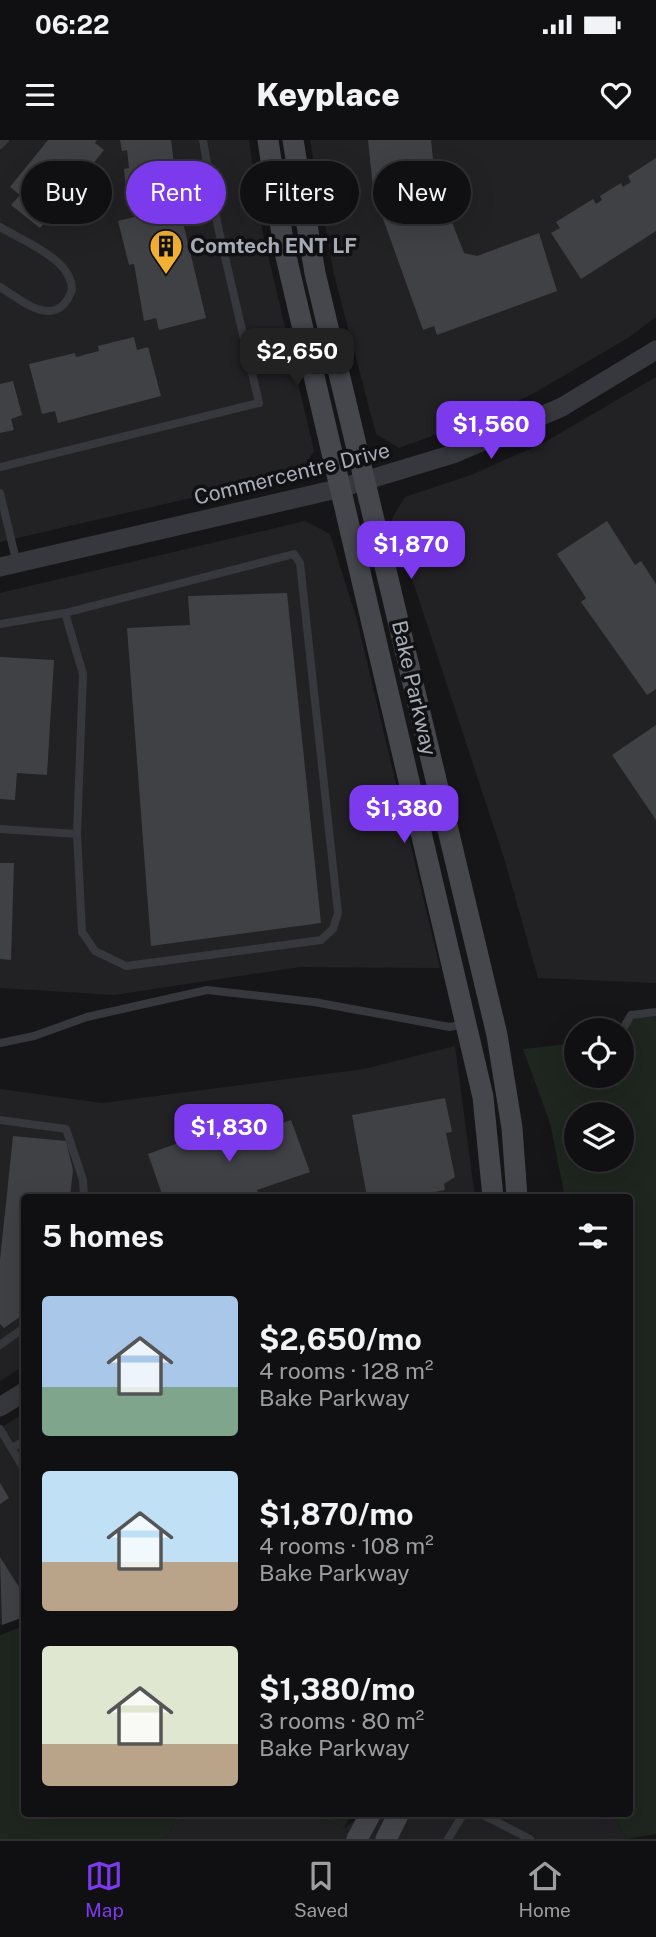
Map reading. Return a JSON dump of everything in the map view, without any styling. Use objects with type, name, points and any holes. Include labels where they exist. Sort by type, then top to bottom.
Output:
[{"type":"main road","name":"Bake Parkway","points":[[268,140],[284,248],[483,1097],[493,1194]]},
{"type":"main road","name":"Bake Parkway","points":[[293,140],[310,253],[495,1027],[512,1128],[517,1194]]},
{"type":"main road","points":[[357,1839],[368,1817]]},
{"type":"main road","points":[[386,1839],[397,1817]]},
{"type":"street","name":"Commercentre Drive","points":[[8,566],[341,488],[453,454],[562,407],[656,350]]},
{"type":"street","points":[[0,1407],[21,1394]]},
{"type":"lane","points":[[0,145],[5,140]]},
{"type":"lane","points":[[0,467],[260,403],[218,227],[203,140]]},
{"type":"lane","points":[[0,227],[59,263],[68,271],[72,290],[63,306],[44,311],[0,286]]},
{"type":"lane","points":[[0,493],[8,566]]},
{"type":"lane","points":[[0,624],[65,613],[294,554],[300,563],[338,912],[333,929],[321,940],[126,966],[95,951],[82,932],[77,834],[83,674],[65,613]]},
{"type":"lane","points":[[0,829],[77,834]]},
{"type":"lane","points":[[0,1043],[34,1036],[87,1017],[206,990],[314,1002],[450,1027],[467,1023]]},
{"type":"lane","points":[[629,1018],[631,1014],[656,1012]]},
{"type":"lane","points":[[0,1120],[66,1129],[83,1180],[84,1194]]},
{"type":"lane","points":[[0,1345],[21,1330]]},
{"type":"lane","points":[[0,1429],[21,1464]]},
{"type":"lane","points":[[12,1448],[21,1443]]},
{"type":"lane","points":[[448,1839],[462,1817]]},
{"type":"lane","points":[[487,1817],[530,1839]]},
{"type":"shaded area","points":[[0,140],[249,140],[252,161],[240,161],[240,224],[261,224],[314,451],[300,473],[0,542]]},
{"type":"shaded area","points":[[310,140],[656,140],[656,317],[628,338],[534,393],[490,415],[399,448],[376,434],[334,275],[325,224],[359,224],[359,161],[314,161]]},
{"type":"shaded area","points":[[656,377],[656,983],[538,978],[504,858],[392,518],[405,497],[471,475],[545,442]]},
{"type":"shaded area","points":[[305,521],[330,534],[357,620],[440,968],[300,967],[114,995],[0,988],[0,593]]},
{"type":"shaded area","points":[[656,1011],[656,1834],[627,1839],[613,1817],[633,1817],[633,1194],[564,1194],[550,1123],[523,1049],[564,1044],[564,1088],[634,1088],[634,1018],[632,1018]]},
{"type":"shaded area","points":[[455,1046],[475,1194],[21,1194],[21,1368],[0,1381],[0,1089],[102,1103],[364,1069]]},
{"type":"shaded area","points":[[21,1415],[21,1618],[0,1625],[0,1428]]},
{"type":"shaded area","points":[[21,1627],[21,1817],[187,1817],[174,1824],[165,1839],[0,1839],[0,1635]]},
{"type":"shaded area","points":[[187,1817],[319,1817],[344,1828],[360,1817],[613,1817],[627,1839],[165,1839],[174,1824]]},
{"type":"shaded area","points":[[319,1817],[349,1817],[344,1828]]},
{"type":"building","points":[[48,140],[97,140],[95,143],[104,150],[95,161],[31,161]]},
{"type":"building","points":[[120,140],[171,140],[174,161],[128,161],[127,150],[122,151]]},
{"type":"building","points":[[368,140],[431,140],[433,161],[373,161],[373,188]]},
{"type":"building","points":[[656,158],[656,231],[581,279],[551,233],[560,228],[556,222],[593,199],[596,204],[602,200],[600,196],[621,183],[623,187],[631,182],[628,176]]},
{"type":"building","points":[[21,173],[21,213],[11,205],[20,195],[10,187]]},
{"type":"building","name":"Comtech ENT LF","points":[[126,219],[126,224],[183,224],[206,318],[159,330],[156,318],[144,321],[134,264],[129,265],[118,221]]},
{"type":"building","points":[[385,224],[453,224],[464,253],[477,256],[539,233],[557,291],[437,335],[434,326],[423,330]]},
{"type":"building","points":[[134,337],[137,350],[148,347],[161,396],[58,423],[55,411],[42,414],[29,364],[75,353],[76,357],[99,351],[98,346]]},
{"type":"building","points":[[13,381],[22,415],[11,419],[14,430],[0,433],[0,384]]},
{"type":"building","points":[[607,521],[635,565],[641,561],[656,584],[656,689],[647,695],[581,602],[586,598],[557,554]]},
{"type":"building","points":[[287,593],[321,923],[151,946],[127,628],[190,625],[188,596]]},
{"type":"building","points":[[0,657],[54,660],[47,775],[17,773],[15,800],[0,799]]},
{"type":"building","points":[[656,725],[656,820],[612,755]]},
{"type":"building","points":[[0,863],[14,863],[11,960],[0,959]]},
{"type":"building","points":[[445,1098],[452,1132],[446,1133],[455,1177],[444,1184],[445,1190],[424,1194],[366,1194],[352,1115]]},
{"type":"building","points":[[291,1120],[310,1172],[257,1190],[258,1194],[162,1194],[148,1154],[217,1129],[222,1144]]},
{"type":"building","points":[[13,1136],[66,1141],[73,1170],[70,1194],[21,1194],[21,1316],[4,1328],[0,1324],[0,1260]]},
{"type":"building","points":[[0,1483],[9,1498],[0,1504]]},
{"type":"building","points":[[0,1557],[21,1590],[21,1618],[2,1625]]},
{"type":"place","name":"Comtech ENT LF","points":[[166,276]]}]
